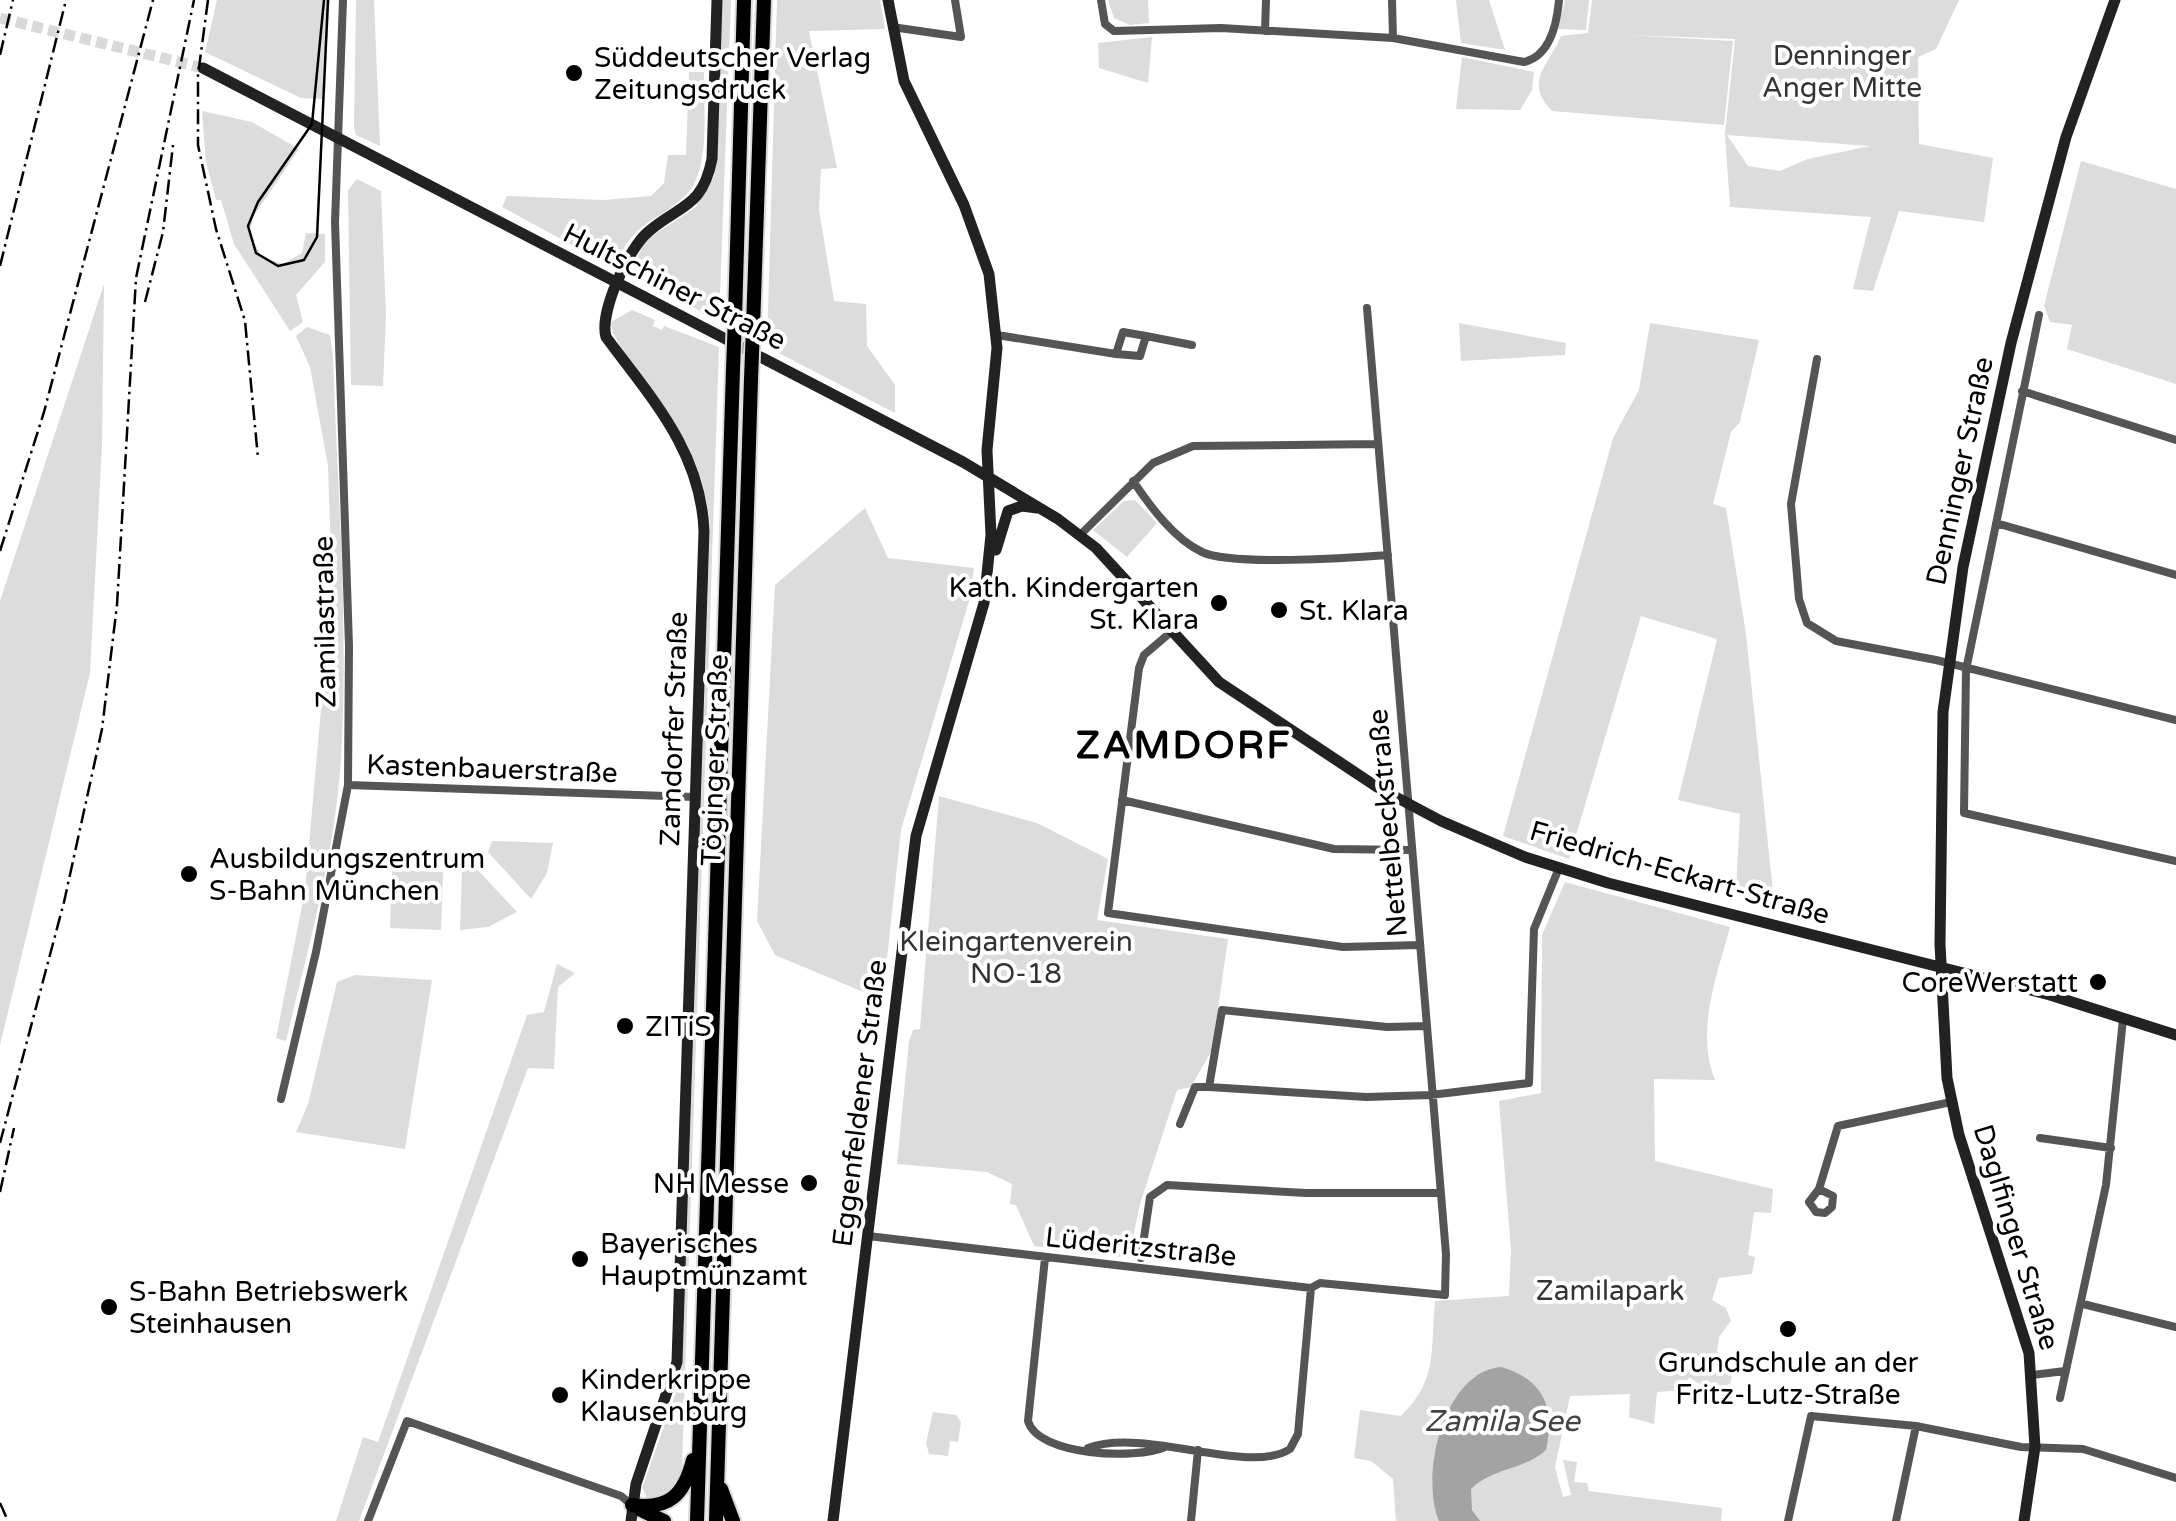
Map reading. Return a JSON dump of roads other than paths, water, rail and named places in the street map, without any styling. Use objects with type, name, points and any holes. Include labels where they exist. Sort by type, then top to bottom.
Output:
[{"type":"highway","name":"Töginger Straße","points":[[697,1521],[744,0]]},
{"type":"highway","name":"Töginger Straße","points":[[716,1521],[764,0]]},
{"type":"highway","points":[[631,1513],[657,1507],[681,1494],[700,1436]]},
{"type":"highway","points":[[717,1479],[733,1521]]},
{"type":"highway","points":[[631,1513],[664,1521]]},
{"type":"street","name":"Zamilastraße","points":[[281,1099],[313,966],[348,786],[349,646],[336,312],[342,0]]},
{"type":"street","name":"Zamdorfer Straße","points":[[631,1513],[677,1362],[702,504],[692,466],[674,428],[606,337],[603,318],[645,234],[692,203],[705,184],[712,160],[717,0]]},
{"type":"street","name":"Eggenfeldener Straße","points":[[833,1521],[916,836],[988,576],[987,450],[997,335],[981,251],[904,81],[888,0]]},
{"type":"street","points":[[892,26],[961,37],[955,0]]},
{"type":"street","points":[[1100,0],[1105,24],[1114,31],[1170,28],[1393,38],[1524,62],[1534,60],[1557,20],[1558,0]]},
{"type":"street","points":[[1265,31],[1266,0]]},
{"type":"street","points":[[1392,0],[1393,38]]},
{"type":"street","name":"Denninger Straße","points":[[1941,967],[1941,749],[1947,663],[1963,566],[2037,237],[2075,108],[2115,0]]},
{"type":"street","name":"Hultschiner Straße","points":[[203,68],[989,477]]},
{"type":"street","name":"Nettelbeckstraße","points":[[1368,308],[1445,1294],[1407,1292]]},
{"type":"street","name":"Denninger Straße","points":[[2040,315],[1966,670],[1964,813],[2176,861]]},
{"type":"street","points":[[1116,354],[1124,332],[1192,345]]},
{"type":"street","points":[[997,335],[1140,356],[1146,336]]},
{"type":"street","points":[[1817,359],[1791,504],[1802,613],[1820,635],[2176,720]]},
{"type":"street","points":[[2022,391],[2176,440]]},
{"type":"street","points":[[1080,535],[1153,462],[1204,443],[1301,448],[1378,444]]},
{"type":"street","name":"Friedrich-Eckart-Straße","points":[[989,477],[1080,535],[1124,575],[1219,682],[1408,804],[1470,835],[1559,868],[1941,967],[2176,1034]]},
{"type":"street","points":[[1133,481],[1187,543],[1206,554],[1305,559],[1388,555]]},
{"type":"street","points":[[988,576],[1008,511],[1022,506],[1042,508]]},
{"type":"street","points":[[1996,522],[2176,575]]},
{"type":"street","points":[[1171,632],[1144,655],[1139,668],[1108,913],[1328,946],[1420,945]]},
{"type":"street","name":"Kastenbauerstraße","points":[[348,786],[696,797]]},
{"type":"street","points":[[1122,800],[1334,849],[1411,850]]},
{"type":"street","points":[[1180,1124],[1195,1087],[1366,1096],[1431,1095],[1529,1083],[1534,929],[1559,868]]},
{"type":"street","name":"Daglfinger Straße","points":[[1941,967],[1951,1102],[2020,1316],[2032,1375],[2035,1447],[2024,1521]]},
{"type":"street","points":[[1209,1086],[1222,1010],[1387,1026],[1426,1026]]},
{"type":"street","points":[[2060,1398],[2083,1304],[2110,1148],[2123,1018]]},
{"type":"street","points":[[1819,1189],[1838,1126],[1951,1102]]},
{"type":"street","points":[[2040,1138],[2110,1148]]},
{"type":"street","points":[[1142,1258],[1150,1196],[1167,1185],[1439,1194]]},
{"type":"street","name":"Lüderitzstraße","points":[[868,1236],[1312,1288],[1320,1283],[1407,1292]]},
{"type":"street","points":[[1045,1258],[1029,1425],[1045,1443],[1141,1456],[1166,1446]]},
{"type":"street","points":[[1088,1448],[1115,1440],[1272,1457],[1293,1445],[1312,1288]]},
{"type":"street","points":[[2083,1304],[2176,1327]]},
{"type":"street","points":[[2032,1375],[2065,1372]]},
{"type":"street","points":[[1788,1521],[1811,1416],[1916,1426],[2035,1447],[2083,1449],[2176,1478]]},
{"type":"street","points":[[368,1521],[407,1420],[622,1496],[631,1513]]},
{"type":"street","points":[[1896,1521],[1916,1426]]},
{"type":"street","points":[[1191,1521],[1198,1450]]},
{"type":"water","name":"Zamila See","points":[[1501,1367],[1528,1380],[1543,1398],[1549,1421],[1546,1450],[1471,1489],[1472,1510],[1480,1521],[1439,1521],[1433,1479],[1441,1429],[1464,1387],[1481,1373]]},
{"type":"tunnel","points":[[0,18],[203,68]]},
{"type":"tram line","points":[[324,0],[312,124],[258,202],[248,226],[256,253],[278,266],[304,260],[317,237],[328,0]]},
{"type":"railway","points":[[0,55],[13,0]]},
{"type":"railway","points":[[0,266],[66,0]]},
{"type":"railway","points":[[0,551],[44,412],[153,0]]},
{"type":"railway","points":[[0,1143],[64,902],[102,729],[117,605],[136,278],[194,0]]},
{"type":"railway","points":[[208,0],[198,75],[198,145],[216,229],[245,321],[258,458]]},
{"type":"railway","points":[[145,302],[163,232],[173,145]]},
{"type":"railway","points":[[0,1192],[14,1128]]},
{"type":"railway","points":[[0,1503],[8,1521]]},
{"type":"place","name":"Süddeutscher Verlag Zeitungsdruck","points":[[574,73]]},
{"type":"place","name":"Kath. Kindergarten St. Klara","points":[[1219,603]]},
{"type":"place","name":"St. Klara","points":[[1279,610]]},
{"type":"place","name":"Ausbildungszentrum S-Bahn München","points":[[189,874]]},
{"type":"place","name":"CoreWerstatt","points":[[2098,982]]},
{"type":"place","name":"ZITiS","points":[[625,1026]]},
{"type":"place","name":"NH Messe","points":[[809,1183]]},
{"type":"place","name":"Bayerisches Hauptmünzamt","points":[[580,1259]]},
{"type":"place","name":"S-Bahn Betriebswerk Steinhausen","points":[[109,1307]]},
{"type":"place","name":"Grundschule an der Fritz-Lutz-Straße","points":[[1788,1329]]},
{"type":"place","name":"Kinderkrippe Klausenburg","points":[[560,1395]]},
{"type":"district","name":"ZAMDORF","points":[[1184,745]]},
{"type":"park label","name":"Denninger Anger Mitte","points":[[1842,71]]},
{"type":"park label","name":"Kleingartenverein NO-18","points":[[1016,957]]},
{"type":"park label","name":"Zamilapark","points":[[1610,1290]]}]
